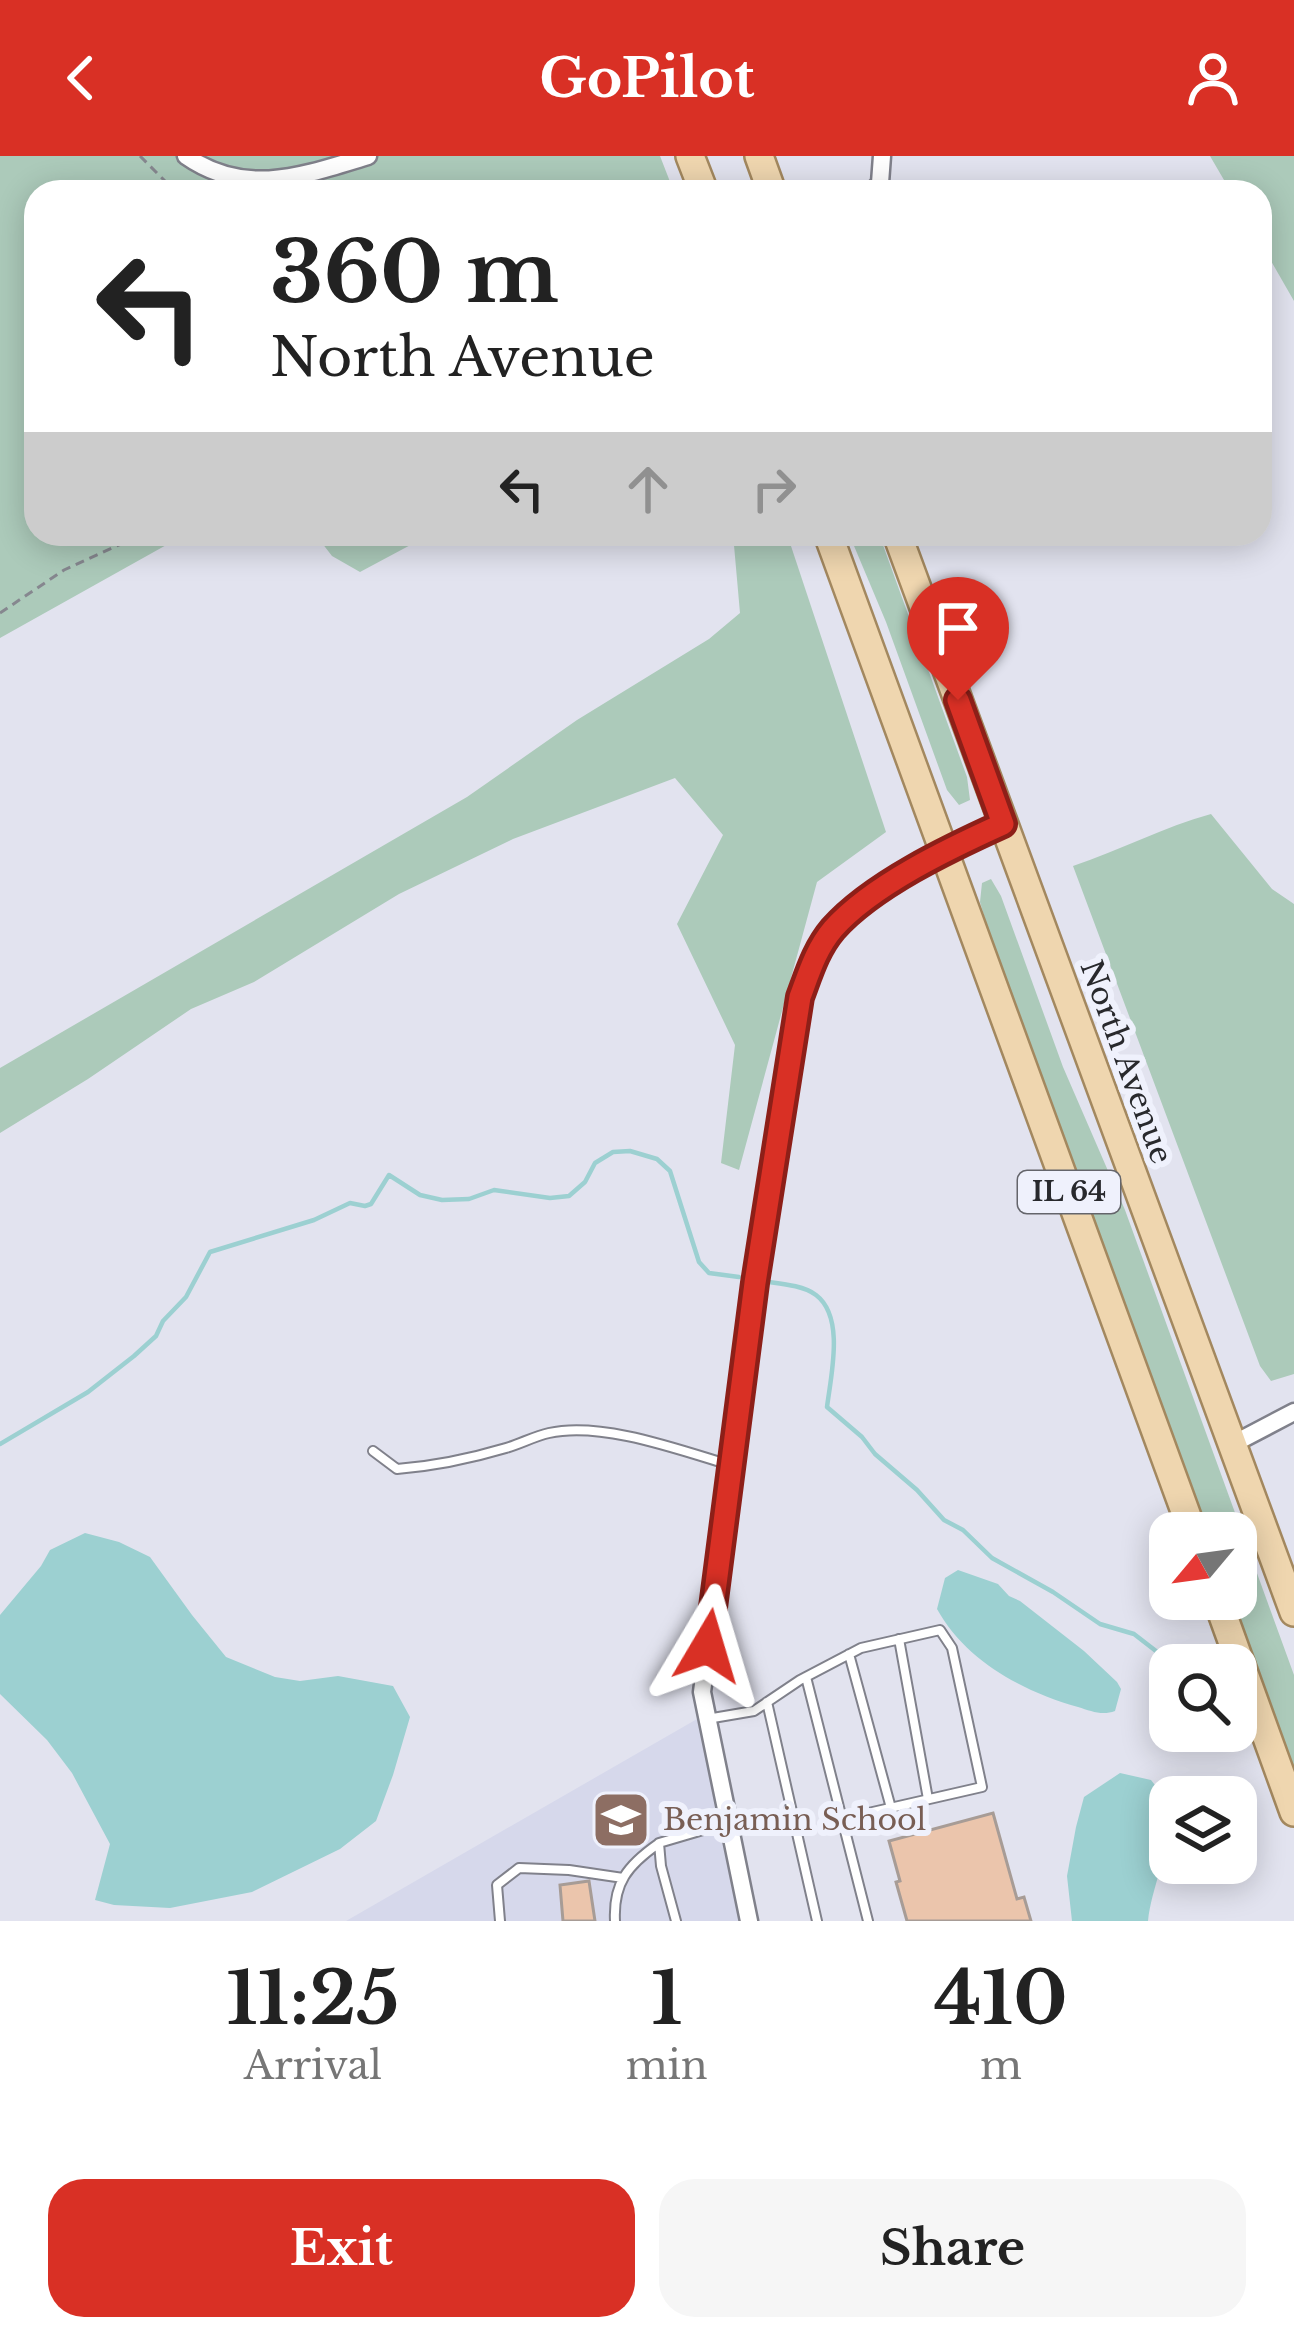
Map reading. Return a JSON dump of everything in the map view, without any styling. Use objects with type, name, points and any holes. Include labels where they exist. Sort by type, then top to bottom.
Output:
[{"type":"main road","name":"IL 64","points":[[832,546],[1184,1512]]},
{"type":"main road","name":"North Avenue","points":[[901,546],[1294,1612]]},
{"type":"main road","points":[[1224,1620],[1294,1812]]},
{"type":"street","points":[[186,156],[205,169],[250,180]]},
{"type":"street","points":[[274,180],[368,156]]},
{"type":"street","points":[[749,1921],[702,1691],[800,997],[814,958],[832,931],[857,907],[943,851],[1003,824]]},
{"type":"street","points":[[1233,1444],[1294,1412]]},
{"type":"lane","points":[[373,1451],[397,1469],[441,1466],[551,1432],[600,1432],[662,1444],[731,1466]]},
{"type":"lane","points":[[706,1719],[754,1711],[861,1648],[940,1630],[952,1648],[982,1787],[842,1819]]},
{"type":"lane","points":[[899,1639],[928,1799]]},
{"type":"lane","points":[[849,1654],[892,1808]]},
{"type":"lane","points":[[806,1677],[868,1921]]},
{"type":"lane","points":[[767,1702],[817,1921]]},
{"type":"lane","points":[[615,1921],[617,1886],[643,1855],[659,1843],[728,1823]]},
{"type":"lane","points":[[659,1843],[676,1921]]},
{"type":"lane","points":[[500,1921],[497,1885],[519,1868],[623,1878]]},
{"type":"path","points":[[140,156],[164,180]]},
{"type":"path","points":[[0,614],[64,570],[116,546]]},
{"type":"shaded area","points":[[0,156],[660,156],[669,180],[24,180],[24,546],[165,546],[0,638]]},
{"type":"shaded area","points":[[1210,156],[1294,156],[1294,301],[1272,263],[1272,180],[1224,180]]},
{"type":"shaded area","points":[[324,546],[409,546],[360,572]]},
{"type":"shaded area","points":[[734,546],[791,546],[886,832],[817,882],[739,1170],[721,1163],[735,1045],[677,924],[723,835],[675,778],[513,839],[399,894],[254,982],[191,1009],[0,1133],[0,1068],[467,797],[577,720],[709,639],[740,613]]},
{"type":"shaded area","points":[[854,546],[883,546],[967,777],[970,800],[959,805],[947,790]]},
{"type":"shaded area","points":[[1211,814],[1272,889],[1294,904],[1294,1374],[1271,1381],[1260,1366],[1073,866]]},
{"type":"shaded area","points":[[991,879],[1001,896],[1063,1067],[1125,1210],[1235,1512],[1200,1512],[988,929],[980,902],[982,883]]},
{"type":"shaded area","points":[[85,1533],[150,1557],[226,1657],[275,1677],[300,1681],[338,1676],[393,1686],[410,1717],[376,1821],[340,1849],[252,1892],[170,1908],[95,1900],[110,1844],[72,1773],[47,1740],[0,1694],[0,1615],[50,1550]]},
{"type":"shaded area","points":[[958,1570],[998,1584],[1084,1651],[1121,1689],[1115,1711],[1097,1712],[1016,1683],[963,1644],[937,1609],[945,1578]]},
{"type":"shaded area","points":[[1257,1573],[1294,1675],[1294,1769],[1257,1668],[1257,1644],[1248,1644],[1240,1620],[1257,1620]]},
{"type":"shaded area","name":"Benjamin School","points":[[697,1719],[744,1921],[346,1921]]},
{"type":"shaded area","points":[[1120,1773],[1149,1780],[1149,1884],[1156,1884],[1148,1921],[1072,1921],[1067,1876],[1084,1797]]},
{"type":"building","points":[[993,1813],[1017,1899],[1024,1897],[1031,1921],[907,1921],[889,1841]]},
{"type":"building","points":[[589,1881],[595,1921],[563,1921],[560,1885]]},
{"type":"waterway","points":[[0,1444],[88,1392],[156,1336],[186,1297],[210,1252],[314,1220],[350,1203],[371,1204],[389,1175],[420,1195],[442,1200],[469,1199],[494,1190],[550,1198],[569,1196],[585,1182],[595,1163],[613,1152],[630,1151],[657,1159],[670,1171],[699,1262],[709,1273],[739,1277]]},
{"type":"waterway","points":[[769,1282],[806,1289],[825,1305],[834,1347],[827,1407],[875,1454],[992,1558],[1100,1624],[1134,1634],[1149,1646]]},
{"type":"place","name":"Benjamin School","points":[[621,1820]]},
{"type":"route","points":[[708,1646],[755,1283],[800,997],[814,958],[832,931],[857,907],[943,851],[1003,824],[958,700]]}]
